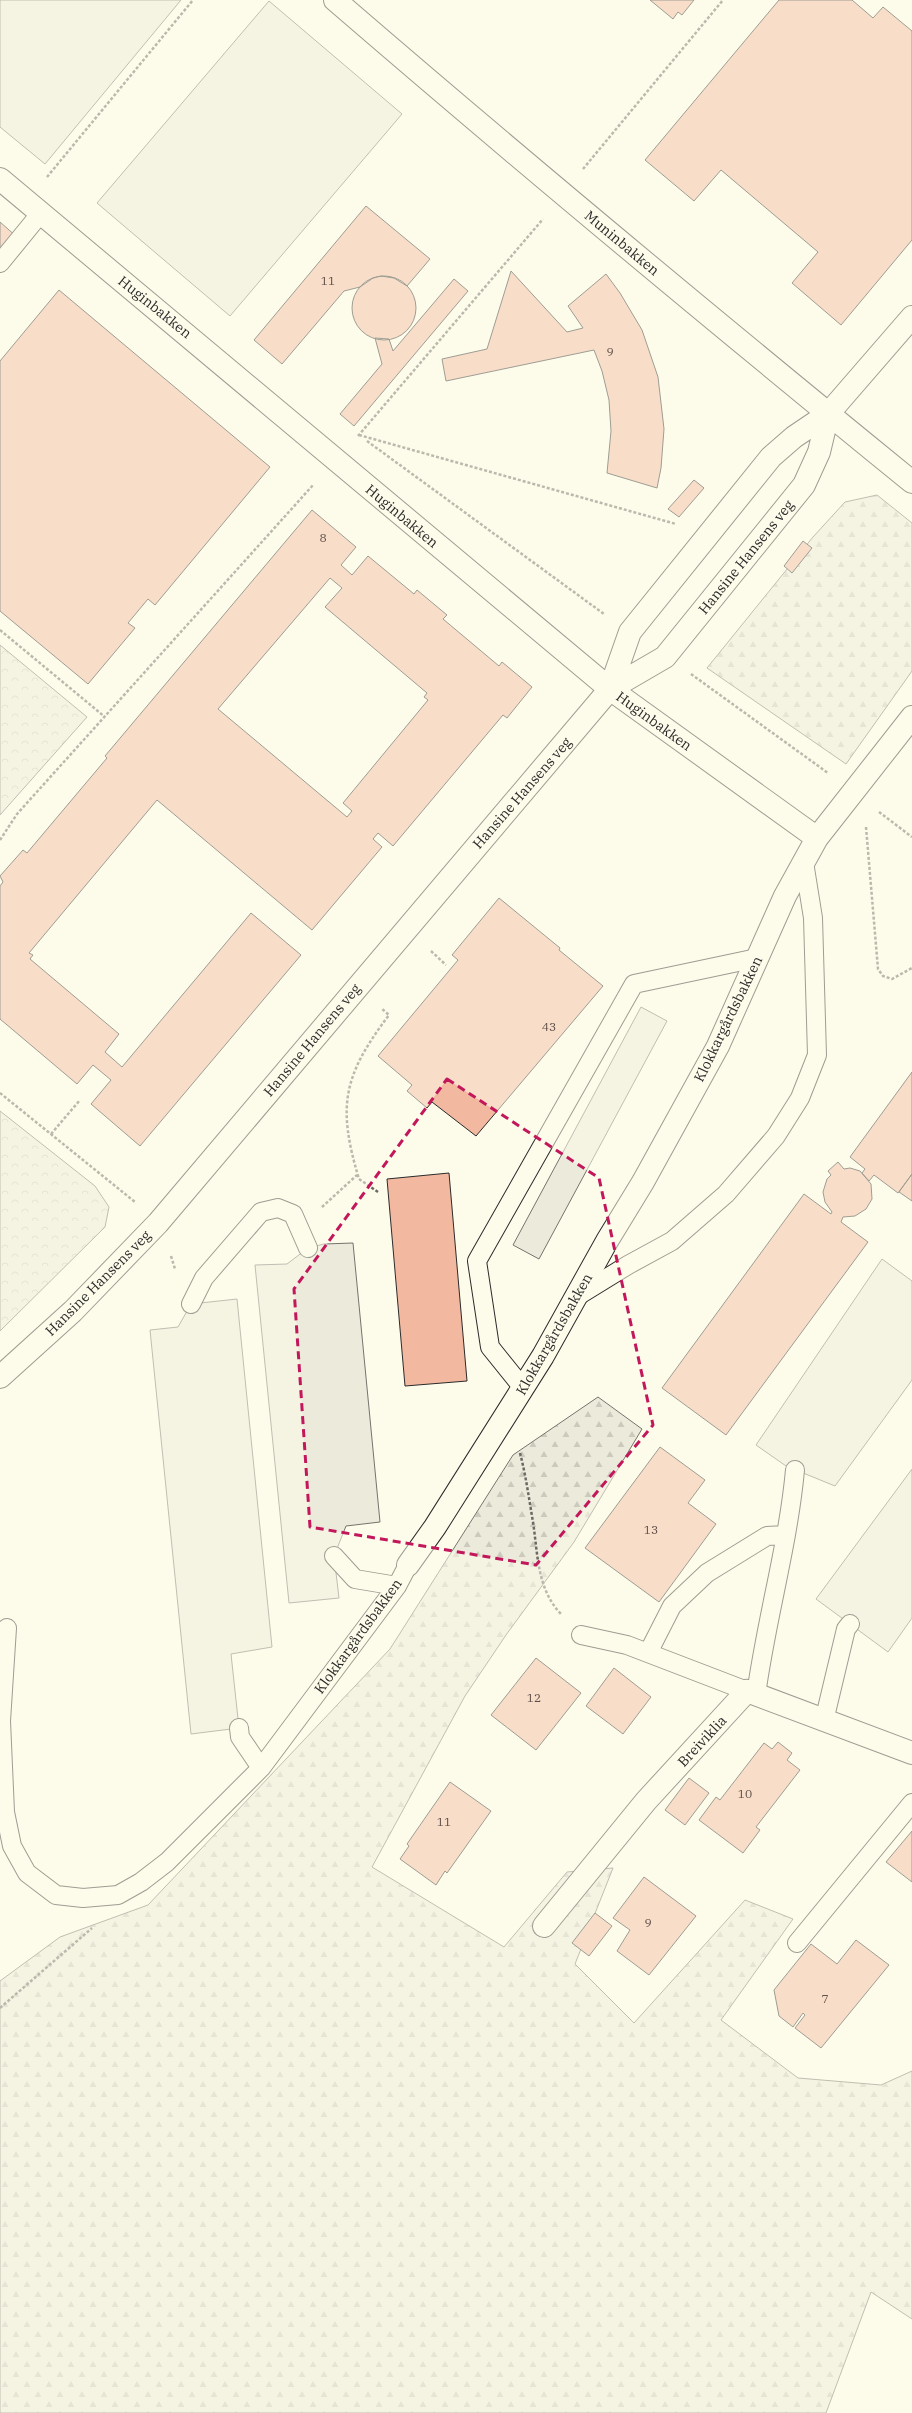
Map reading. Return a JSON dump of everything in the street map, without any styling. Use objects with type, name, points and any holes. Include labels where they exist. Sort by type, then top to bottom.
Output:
[{"type":"street","name":"Muninbakken","points":[[335,0],[536,172],[912,482]]},
{"type":"street","name":"Huginbakken","points":[[0,179],[610,689],[817,838]]},
{"type":"street","name":"Hansine Hansens veg","points":[[610,689],[630,632],[771,457],[794,437],[828,414],[912,317]]},
{"type":"street","name":"Hansine Hansens veg","points":[[0,1378],[72,1311],[158,1223],[610,689],[665,657],[804,485],[819,452],[828,414]]},
{"type":"street","name":"Klokkargårdsbakken","points":[[408,1565],[435,1527],[523,1388],[718,1046],[785,896],[817,838],[912,717]]},
{"type":"street","points":[[752,1693],[912,1753]]},
{"type":"street","name":"Breiviklia","points":[[544,1926],[646,1801],[752,1693]]},
{"type":"lane","points":[[0,263],[34,208]]},
{"type":"lane","points":[[576,1297],[628,1265],[672,1241],[726,1194],[776,1136],[800,1098],[816,1056],[813,918],[804,862]]},
{"type":"lane","points":[[523,1388],[490,1347],[477,1261],[634,984],[757,958]]},
{"type":"lane","points":[[191,1304],[204,1278],[261,1212],[278,1208],[293,1214],[308,1248]]},
{"type":"lane","points":[[581,1635],[628,1645],[752,1693],[763,1647],[792,1500],[795,1470]]},
{"type":"lane","points":[[648,1653],[672,1606],[707,1573],[767,1536],[785,1535]]},
{"type":"lane","points":[[334,1556],[355,1579],[397,1586]]},
{"type":"lane","name":"Klokkargårdsbakken","points":[[118,1895],[141,1882],[166,1862],[261,1768],[397,1586],[408,1565]]},
{"type":"lane","points":[[824,1721],[846,1629],[850,1624]]},
{"type":"lane","points":[[7,1628],[1,1721],[2,1772],[5,1812],[12,1846],[27,1873],[56,1894],[83,1898],[118,1895]]},
{"type":"lane","points":[[239,1728],[240,1737],[261,1768]]},
{"type":"lane","points":[[797,1943],[912,1803]]},
{"type":"path","points":[[34,208],[193,0]]},
{"type":"path","points":[[579,175],[723,0]]},
{"type":"path","points":[[355,440],[543,218]]},
{"type":"path","points":[[359,435],[680,525]]},
{"type":"path","points":[[359,435],[608,616]]},
{"type":"path","points":[[0,840],[17,814],[319,478]]},
{"type":"path","points":[[0,630],[105,717]]},
{"type":"path","points":[[687,670],[835,778]]},
{"type":"path","points":[[878,811],[912,837]]},
{"type":"path","points":[[864,823],[867,830],[878,970],[883,976],[892,979],[912,968]]},
{"type":"path","points":[[430,950],[446,965]]},
{"type":"path","points":[[378,1192],[358,1179],[345,1112],[352,1077],[367,1044],[389,1015],[379,1007]]},
{"type":"path","points":[[0,1093],[136,1202]]},
{"type":"path","points":[[51,1134],[80,1100]]},
{"type":"path","points":[[299,1226],[357,1175]]},
{"type":"path","points":[[505,1416],[516,1436],[523,1463],[533,1524],[537,1565],[550,1603],[581,1635]]},
{"type":"path","points":[[0,2008],[92,1928],[118,1895]]},
{"type":"highlighted area","points":[[447,1079],[599,1178],[653,1425],[536,1565],[310,1527],[294,1289]]},
{"type":"green space","points":[[877,495],[912,523],[912,671],[846,764],[707,668],[813,537],[845,502]]},
{"type":"green space","points":[[0,645],[87,717],[0,815]]},
{"type":"green space","points":[[0,1111],[95,1186],[109,1207],[105,1227],[0,1331]]},
{"type":"green space","points":[[598,1397],[642,1429],[574,1542],[506,1635],[465,1696],[372,1867],[504,1947],[567,1872],[613,1868],[575,1964],[634,2023],[745,1900],[793,1919],[721,2020],[798,2078],[881,2085],[912,2071],[912,2319],[871,2292],[826,2413],[0,2413],[0,1981],[60,1937],[148,1905],[390,1649],[513,1455]]},
{"type":"shaded area","points":[[0,0],[181,0],[45,164],[0,127]]},
{"type":"shaded area","points":[[269,1],[402,114],[230,316],[97,203]]},
{"type":"shaded area","points":[[641,1007],[667,1021],[539,1259],[513,1245]]},
{"type":"shaded area","points":[[353,1243],[380,1522],[346,1526],[334,1556],[339,1598],[289,1603],[255,1265],[287,1264],[308,1248],[324,1244]]},
{"type":"shaded area","points":[[882,1259],[912,1281],[912,1380],[835,1486],[786,1466],[756,1445]]},
{"type":"shaded area","points":[[237,1299],[272,1647],[231,1654],[239,1728],[191,1734],[150,1330],[178,1327],[191,1304]]},
{"type":"shaded area","points":[[912,1469],[912,1618],[888,1652],[816,1599]]},
{"type":"building","points":[[650,0],[694,0],[682,15],[678,12],[673,19]]},
{"type":"building","points":[[779,0],[852,0],[873,18],[883,7],[912,31],[912,240],[841,325],[792,283],[818,252],[721,170],[694,201],[645,160]]},
{"type":"building","points":[[366,206],[430,259],[407,286],[394,278],[381,276],[373,278],[360,287],[344,291],[282,364],[254,340]]},
{"type":"building","points":[[0,222],[17,237],[0,256]]},
{"type":"building","points":[[511,271],[567,332],[583,328],[568,306],[606,274],[620,293],[642,330],[658,377],[664,429],[661,468],[657,488],[607,473],[611,431],[609,400],[602,371],[594,350],[446,381],[442,359],[487,349]]},
{"type":"building","points":[[384,276],[402,282],[410,290],[416,308],[410,326],[402,334],[384,340],[366,334],[358,326],[352,308],[358,290],[366,282]]},
{"type":"building","points":[[454,279],[468,291],[354,426],[340,414],[382,364],[375,338],[389,339],[393,351]]},
{"type":"building","points":[[59,290],[270,467],[155,605],[148,599],[128,623],[135,628],[88,684],[0,611],[0,361]]},
{"type":"building","points":[[694,480],[704,488],[679,517],[668,509]]},
{"type":"building","points":[[312,510],[356,547],[341,565],[352,575],[368,556],[414,594],[417,590],[447,615],[443,619],[499,666],[502,662],[532,687],[507,718],[503,715],[393,846],[378,833],[373,839],[382,847],[312,930],[157,800],[29,953],[33,955],[30,959],[119,1034],[105,1052],[122,1067],[251,913],[301,955],[140,1146],[91,1104],[111,1080],[93,1065],[77,1084],[0,1019],[0,886],[3,882],[0,876],[23,850],[27,853],[107,758],[105,756]],"holes":[[[330,578],[342,588],[325,607],[427,693],[424,697],[428,700],[343,803],[352,811],[347,817],[218,709]]]},
{"type":"building","points":[[803,541],[812,548],[792,573],[784,566]]},
{"type":"building","points":[[499,898],[560,948],[559,950],[603,986],[476,1136],[432,1102],[427,1108],[407,1091],[412,1085],[378,1056],[458,960],[452,955]]},
{"type":"building","points":[[912,1072],[912,1174],[898,1193],[874,1175],[869,1181],[862,1173],[865,1169],[850,1157]]},
{"type":"building","points":[[838,1162],[844,1169],[850,1168],[860,1171],[871,1184],[872,1199],[866,1209],[855,1216],[843,1217],[841,1222],[868,1242],[726,1435],[662,1388],[804,1194],[831,1214],[832,1212],[825,1202],[823,1192],[827,1179],[831,1175],[828,1171]]},
{"type":"building","points":[[449,1173],[467,1381],[405,1386],[387,1179]]},
{"type":"building","points":[[912,1174],[912,1201],[899,1192]]},
{"type":"building","points":[[660,1447],[705,1480],[688,1503],[716,1524],[659,1602],[585,1548]]},
{"type":"building","points":[[536,1658],[581,1693],[536,1750],[491,1715]]},
{"type":"building","points":[[614,1668],[651,1697],[623,1734],[586,1706]]},
{"type":"building","points":[[778,1742],[792,1753],[787,1760],[800,1770],[756,1827],[760,1830],[743,1853],[699,1820],[716,1797],[720,1800],[764,1743],[772,1749]]},
{"type":"building","points":[[689,1778],[709,1793],[685,1825],[665,1810]]},
{"type":"building","points":[[450,1782],[491,1811],[447,1873],[445,1871],[436,1885],[400,1859],[409,1846],[407,1844]]},
{"type":"building","points":[[912,1831],[912,1882],[886,1862]]},
{"type":"building","points":[[644,1877],[696,1916],[649,1975],[617,1951],[630,1930],[613,1918]]},
{"type":"building","points":[[595,1913],[612,1926],[589,1956],[572,1943]]},
{"type":"building","points":[[856,1940],[889,1965],[821,2048],[795,2028],[805,2015],[803,2013],[793,2027],[779,2016],[774,1990],[811,1944],[837,1964]]}]
